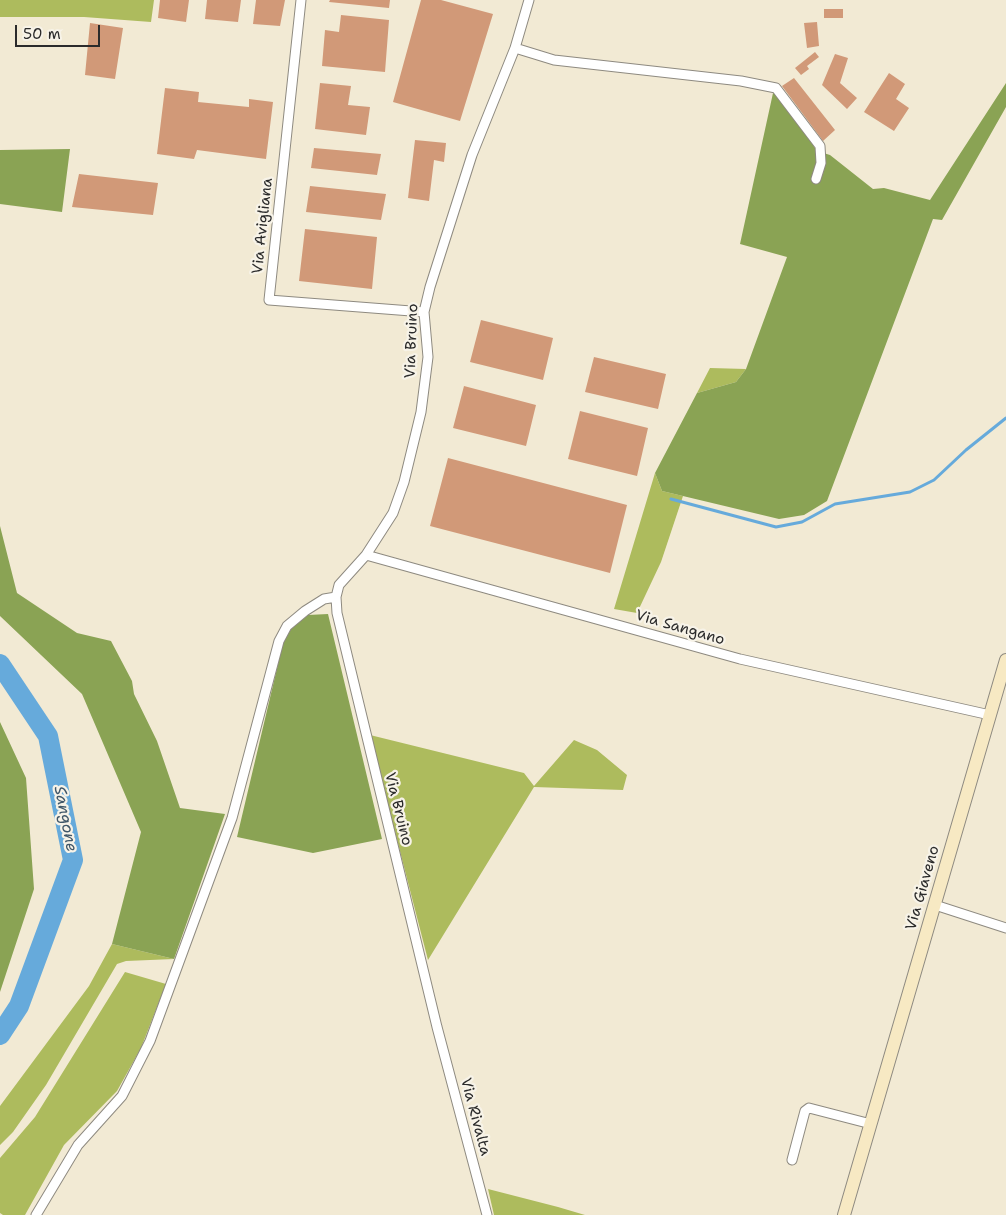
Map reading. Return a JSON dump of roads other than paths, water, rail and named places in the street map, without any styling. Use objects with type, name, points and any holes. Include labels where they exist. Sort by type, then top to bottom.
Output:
[{"type":"main road","name":"Via Giaveno","points":[[844,1215],[1006,660]]},
{"type":"street","name":"Via Avigliana","points":[[301,0],[269,300],[424,312]]},
{"type":"street","name":"Via Bruino","points":[[437,1027],[337,613],[336,597],[339,586],[366,555],[393,513],[404,482],[421,412],[427,372],[428,340],[424,312],[430,287],[472,155],[515,48],[529,0]]},
{"type":"street","points":[[515,48],[554,60],[741,81],[776,88],[820,146],[821,163],[816,179]]},
{"type":"street","name":"Via Sangano","points":[[366,555],[740,659],[990,714]]},
{"type":"street","points":[[36,1215],[78,1145],[122,1096],[150,1041],[232,818],[279,642],[287,626],[305,611],[330,596],[336,597]]},
{"type":"street","points":[[936,905],[1006,928]]},
{"type":"street","name":"Via Rivalta","points":[[437,1027],[486,1215]]},
{"type":"street","points":[[792,1160],[805,1111],[809,1108],[871,1124]]},
{"type":"waterway","points":[[671,499],[776,527],[802,522],[835,504],[910,492],[934,480],[966,450],[1006,418]]},
{"type":"waterway","name":"Sangone","points":[[0,664],[48,736],[73,860],[19,1006],[0,1035]]}]
